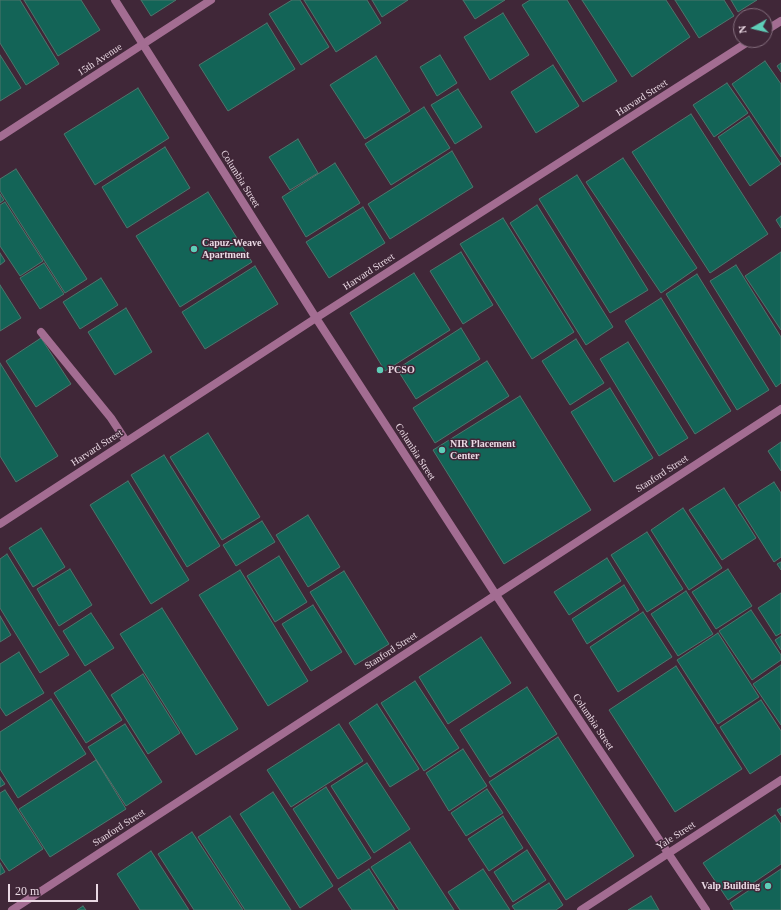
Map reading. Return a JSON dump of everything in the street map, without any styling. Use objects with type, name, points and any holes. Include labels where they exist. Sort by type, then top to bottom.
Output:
[{"type":"street","name":"Columbia Street","points":[[115,0],[316,318],[496,595],[706,910]]},
{"type":"street","name":"15th Avenue","points":[[0,137],[211,0]]},
{"type":"street","name":"Harvard Street","points":[[0,524],[316,318],[738,48]]},
{"type":"street","points":[[41,332],[111,418],[126,441]]},
{"type":"street","name":"Stanford Street","points":[[12,910],[781,409]]},
{"type":"street","name":"Yale Street","points":[[581,910],[781,780]]},
{"type":"building","points":[[0,0],[20,0],[59,64],[26,85],[0,43]]},
{"type":"building","points":[[24,0],[81,0],[100,30],[58,56]]},
{"type":"building","points":[[141,0],[176,0],[151,16]]},
{"type":"building","points":[[292,0],[300,0],[329,47],[301,65],[269,14]]},
{"type":"building","points":[[304,0],[367,0],[381,23],[336,52]]},
{"type":"building","points":[[372,0],[408,0],[382,17]]},
{"type":"building","points":[[463,0],[505,0],[475,19]]},
{"type":"building","points":[[530,0],[567,0],[617,81],[583,102],[522,5]]},
{"type":"building","points":[[582,0],[666,0],[690,37],[632,77]]},
{"type":"building","points":[[675,0],[724,0],[733,17],[699,38]]},
{"type":"building","points":[[731,0],[757,0],[744,8],[736,8]]},
{"type":"building","points":[[503,13],[529,55],[490,80],[464,37]]},
{"type":"building","points":[[267,23],[295,69],[228,111],[199,65]]},
{"type":"building","points":[[0,55],[21,88],[0,101]]},
{"type":"building","points":[[440,55],[457,83],[437,96],[420,67]]},
{"type":"building","points":[[376,56],[410,111],[365,139],[330,85]]},
{"type":"building","points":[[765,61],[781,84],[781,157],[732,84]]},
{"type":"building","points":[[781,63],[781,72],[777,66]]},
{"type":"building","points":[[553,65],[579,106],[536,133],[511,92]]},
{"type":"building","points":[[727,83],[748,113],[714,137],[693,105]]},
{"type":"building","points":[[138,88],[169,138],[95,185],[64,134]]},
{"type":"building","points":[[458,89],[482,127],[455,144],[431,105]]},
{"type":"building","points":[[424,107],[450,148],[391,185],[365,144]]},
{"type":"building","points":[[691,114],[768,234],[710,273],[632,152]]},
{"type":"building","points":[[749,116],[781,164],[750,186],[718,137]]},
{"type":"building","points":[[298,139],[318,173],[290,190],[269,157]]},
{"type":"building","points":[[165,147],[190,188],[127,228],[102,187]]},
{"type":"building","points":[[452,151],[473,187],[390,239],[368,204]]},
{"type":"building","points":[[623,158],[697,268],[661,293],[586,182]]},
{"type":"building","points":[[335,163],[360,203],[306,237],[282,197]]},
{"type":"building","points":[[16,169],[87,279],[65,293],[0,191],[0,179]]},
{"type":"building","points":[[577,175],[648,290],[610,313],[539,199]]},
{"type":"building","name":"Capuz-Weave Apartment","points":[[208,192],[252,262],[180,307],[136,236]]},
{"type":"building","points":[[0,194],[4,200],[0,203]]},
{"type":"building","points":[[5,202],[43,261],[20,276],[0,246],[0,205]]},
{"type":"building","points":[[537,205],[613,327],[586,345],[510,223]]},
{"type":"building","points":[[363,207],[385,243],[329,278],[306,242]]},
{"type":"building","points":[[781,216],[781,228],[776,220]]},
{"type":"building","points":[[503,218],[574,332],[532,359],[460,244]]},
{"type":"building","points":[[461,252],[493,305],[463,324],[430,271]]},
{"type":"building","points":[[781,252],[781,330],[745,276]]},
{"type":"building","points":[[0,253],[5,261],[0,265]]},
{"type":"building","points":[[44,263],[64,294],[40,309],[20,278]]},
{"type":"building","points":[[736,265],[781,337],[781,383],[776,387],[710,281]]},
{"type":"building","points":[[255,266],[278,304],[205,349],[182,312]]},
{"type":"building","points":[[414,273],[450,330],[385,371],[350,313]]},
{"type":"building","points":[[697,274],[769,390],[737,410],[666,294]]},
{"type":"building","points":[[101,278],[118,305],[80,329],[63,302]]},
{"type":"building","points":[[0,285],[21,318],[0,331]]},
{"type":"building","points":[[661,298],[731,411],[695,434],[625,321]]},
{"type":"building","points":[[126,308],[152,352],[115,375],[88,332]]},
{"type":"building","points":[[461,328],[480,359],[416,399],[397,369]]},
{"type":"building","points":[[41,338],[71,384],[36,407],[6,361]]},
{"type":"building","points":[[576,339],[604,383],[570,405],[542,361]]},
{"type":"building","points":[[628,342],[688,438],[659,456],[600,359]]},
{"type":"building","points":[[487,361],[509,396],[435,443],[413,408]]},
{"type":"building","points":[[0,363],[58,456],[16,482],[0,456]]},
{"type":"building","points":[[610,388],[653,458],[614,482],[571,412]]},
{"type":"building","points":[[520,396],[591,510],[504,564],[433,450]]},
{"type":"building","points":[[208,433],[260,517],[222,540],[170,457]]},
{"type":"building","points":[[781,442],[781,471],[768,451]]},
{"type":"building","points":[[164,455],[220,546],[187,567],[131,475]]},
{"type":"building","points":[[128,481],[189,580],[151,604],[90,505]]},
{"type":"building","points":[[774,482],[781,493],[781,557],[774,562],[738,505]]},
{"type":"building","points":[[724,488],[756,538],[722,560],[689,510]]},
{"type":"building","points":[[683,508],[722,568],[689,590],[651,530]]},
{"type":"building","points":[[308,515],[340,567],[308,587],[276,535]]},
{"type":"building","points":[[262,521],[275,542],[236,566],[223,545]]},
{"type":"building","points":[[41,528],[65,567],[33,587],[9,548]]},
{"type":"building","points":[[647,532],[683,589],[647,612],[611,555]]},
{"type":"building","points":[[7,554],[69,655],[40,673],[0,608],[0,559]]},
{"type":"building","points":[[279,556],[307,602],[275,622],[247,576]]},
{"type":"building","points":[[607,558],[621,581],[569,615],[554,592]]},
{"type":"building","points":[[781,562],[781,570],[777,564]]},
{"type":"building","points":[[70,569],[92,605],[59,626],[37,589]]},
{"type":"building","points":[[728,569],[752,606],[716,629],[692,592]]},
{"type":"building","points":[[240,570],[308,681],[268,706],[199,595]]},
{"type":"building","points":[[344,571],[389,644],[355,665],[310,592]]},
{"type":"building","points":[[624,585],[639,610],[587,644],[572,619]]},
{"type":"building","points":[[686,591],[713,634],[678,656],[651,614]]},
{"type":"building","points":[[781,593],[781,633],[776,636],[758,608]]},
{"type":"building","points":[[313,605],[342,652],[311,671],[282,624]]},
{"type":"building","points":[[162,608],[238,729],[196,755],[120,634]]},
{"type":"building","points":[[751,610],[781,655],[781,660],[752,680],[719,631]]},
{"type":"building","points":[[643,612],[672,657],[618,692],[590,647]]},
{"type":"building","points":[[91,613],[114,648],[85,666],[63,631]]},
{"type":"building","points":[[0,616],[11,635],[0,642]]},
{"type":"building","points":[[718,633],[759,697],[718,724],[677,660]]},
{"type":"building","points":[[781,636],[781,650],[775,640]]},
{"type":"building","points":[[481,637],[511,683],[448,724],[419,677]]},
{"type":"building","points":[[19,652],[44,693],[6,716],[0,707],[0,664]]},
{"type":"building","points":[[781,665],[781,725],[753,684]]},
{"type":"building","points":[[676,666],[742,769],[675,812],[609,710]]},
{"type":"building","points":[[90,670],[122,720],[86,743],[54,693]]},
{"type":"building","points":[[143,674],[180,733],[148,754],[111,695]]},
{"type":"building","points":[[415,681],[459,748],[424,771],[381,703]]},
{"type":"building","points":[[527,687],[557,734],[490,777],[460,730]]},
{"type":"building","points":[[51,699],[86,754],[18,798],[0,769],[0,732]]},
{"type":"building","points":[[761,700],[781,731],[781,754],[750,774],[720,727]]},
{"type":"building","points":[[377,704],[419,769],[390,787],[349,723]]},
{"type":"building","points":[[125,724],[162,782],[126,806],[88,747]]},
{"type":"building","points":[[339,724],[363,761],[291,807],[267,770]]},
{"type":"building","points":[[558,737],[634,856],[566,900],[489,782]]},
{"type":"building","points":[[463,749],[487,786],[449,811],[426,773]]},
{"type":"building","points":[[96,760],[126,809],[50,857],[19,809]]},
{"type":"building","points":[[367,763],[410,829],[374,853],[331,786]]},
{"type":"building","points":[[0,777],[5,784],[0,787]]},
{"type":"building","points":[[326,787],[371,858],[338,879],[293,809]]},
{"type":"building","points":[[487,789],[503,813],[466,836],[451,813]]},
{"type":"building","points":[[5,790],[43,849],[9,871],[0,858],[0,793]]},
{"type":"building","points":[[273,792],[333,886],[300,908],[240,814]]},
{"type":"building","points":[[781,808],[781,816],[777,810]]},
{"type":"building","points":[[775,815],[781,824],[781,864],[728,900],[703,863]]},
{"type":"building","points":[[230,816],[291,910],[245,910],[198,837]]},
{"type":"building","points":[[503,816],[523,848],[489,871],[468,839]]},
{"type":"building","points":[[192,832],[243,910],[194,910],[158,854]]},
{"type":"building","points":[[410,842],[454,910],[399,910],[371,867]]},
{"type":"building","points":[[527,850],[546,880],[513,902],[494,872]]},
{"type":"building","points":[[151,851],[189,910],[140,910],[117,874]]},
{"type":"building","points":[[0,863],[5,872],[0,875]]},
{"type":"building","points":[[369,869],[395,910],[352,910],[338,889]]},
{"type":"building","points":[[483,869],[510,910],[460,910],[448,892]]},
{"type":"building","name":"Valp Building","points":[[781,869],[781,910],[734,910],[730,903]]},
{"type":"building","points":[[549,883],[563,905],[556,910],[515,910],[512,906]]},
{"type":"building","points":[[651,896],[659,910],[628,910]]},
{"type":"building","points":[[83,906],[86,910],[77,910]]},
{"type":"place","name":"Capuz-Weave Apartment","points":[[194,249]]},
{"type":"place","name":"PCSO","points":[[380,370]]},
{"type":"place","name":"NIR Placement Center","points":[[442,450]]},
{"type":"place","name":"Valp Building","points":[[768,886]]}]
